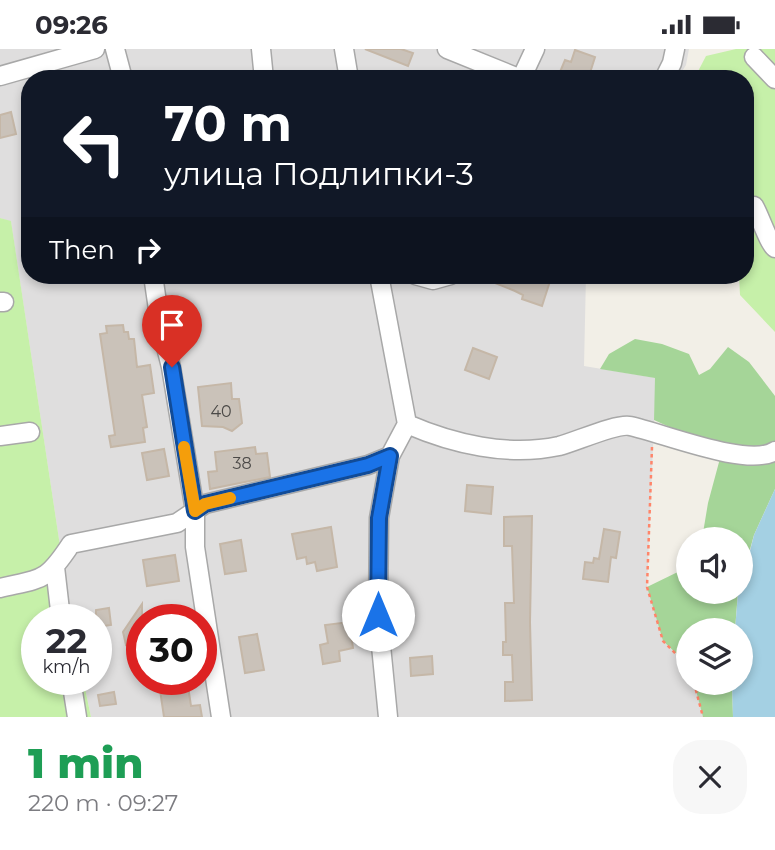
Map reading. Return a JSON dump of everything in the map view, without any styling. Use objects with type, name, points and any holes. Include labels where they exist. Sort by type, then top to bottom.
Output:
[{"type":"street","points":[[21,70],[95,49]]},
{"type":"street","points":[[115,49],[121,70]]},
{"type":"street","points":[[261,49],[263,70]]},
{"type":"street","points":[[344,49],[348,70]]},
{"type":"street","points":[[447,49],[499,70]]},
{"type":"street","points":[[525,70],[535,49]]},
{"type":"street","points":[[668,70],[674,49]]},
{"type":"street","points":[[754,57],[775,79]]},
{"type":"street","points":[[0,76],[21,70]]},
{"type":"street","points":[[754,206],[764,223],[771,245],[775,248]]},
{"type":"street","points":[[154,284],[160,323],[172,367],[195,511],[195,547],[220,717]]},
{"type":"street","points":[[381,284],[407,424],[390,456],[379,518],[378,615],[388,717]]},
{"type":"street","points":[[407,424],[462,445],[519,449],[557,446],[627,425],[741,456],[767,456],[775,451]]},
{"type":"street","points":[[0,436],[30,432]]},
{"type":"street","points":[[0,588],[43,578],[55,567],[71,544],[177,523],[205,504],[368,465],[390,456]]},
{"type":"street","points":[[55,567],[59,604]]},
{"type":"street","points":[[74,695],[77,717]]},
{"type":"path","points":[[652,433],[646,587],[663,642],[676,654]]},
{"type":"path","points":[[697,695],[703,717]]},
{"type":"shaded area","points":[[0,49],[689,49],[683,70],[21,70],[21,284],[586,284],[584,366],[656,378],[647,587],[663,641],[676,654],[676,695],[698,695],[703,717],[91,717],[86,695],[112,695],[112,604],[69,604],[11,222],[0,218]]},
{"type":"green space","points":[[736,49],[775,49],[775,332],[740,295],[739,284],[754,284],[754,70],[699,70],[706,56]]},
{"type":"green space","points":[[0,218],[11,221],[69,604],[21,604],[21,695],[86,695],[91,717],[0,717]]},
{"type":"green space","points":[[635,339],[662,344],[689,354],[699,375],[710,369],[728,347],[749,362],[775,396],[775,489],[753,539],[753,527],[704,527],[722,451],[654,420],[655,378],[600,369],[609,354]]},
{"type":"green space","points":[[676,573],[676,604],[737,604],[736,618],[676,618],[676,653],[663,641],[647,587]]},
{"type":"green space","points":[[697,695],[732,695],[733,717],[703,717]]},
{"type":"water","points":[[775,489],[775,717],[733,717],[732,695],[753,695],[753,618],[736,618],[737,604],[753,604],[754,535]]},
{"type":"building","points":[[365,49],[401,49],[413,53],[408,66]]},
{"type":"building","points":[[575,50],[595,57],[591,70],[561,70],[565,60],[571,62]]},
{"type":"building","points":[[11,112],[16,134],[0,138],[0,115]]},
{"type":"building","points":[[498,284],[549,284],[542,306],[522,299],[523,295]]},
{"type":"building","points":[[123,325],[129,339],[134,339],[137,367],[150,365],[154,393],[142,395],[147,427],[143,428],[145,442],[111,447],[109,436],[115,435],[100,334],[107,333],[106,326]]},
{"type":"building","points":[[473,348],[497,357],[489,379],[465,370]]},
{"type":"building","points":[[231,383],[232,399],[239,399],[242,423],[232,431],[223,427],[202,426],[198,387]]},
{"type":"building","points":[[255,447],[256,454],[267,453],[270,477],[210,489],[208,472],[217,471],[215,452]]},
{"type":"building","points":[[164,449],[169,476],[147,480],[142,453]]},
{"type":"building","points":[[467,485],[493,487],[491,514],[465,511]]},
{"type":"building","points":[[532,516],[532,700],[505,701],[505,682],[513,682],[512,655],[503,655],[503,642],[506,642],[505,603],[514,603],[512,546],[504,546],[504,517]]},
{"type":"building","points":[[331,527],[337,567],[317,571],[315,562],[307,564],[306,557],[297,559],[292,534]]},
{"type":"building","points":[[604,529],[620,532],[616,558],[611,557],[608,582],[583,579],[585,562],[593,563],[594,558],[599,559]]},
{"type":"building","points":[[241,540],[246,571],[225,574],[220,544]]},
{"type":"building","points":[[175,555],[179,581],[147,586],[143,560]]},
{"type":"building","points":[[349,622],[353,648],[339,651],[340,661],[323,664],[320,645],[328,643],[325,625]]},
{"type":"building","points":[[257,634],[264,670],[245,673],[239,637]]},
{"type":"building","points":[[432,656],[433,674],[411,676],[410,658]]},
{"type":"building","points":[[112,692],[116,704],[100,706],[98,695],[112,695]]},
{"type":"building","points":[[161,695],[189,695],[191,706],[200,705],[202,717],[164,717]]},
{"type":"slow traffic","points":[[184,447],[195,511],[205,504],[230,498]]},
{"type":"route","points":[[172,367],[195,511],[205,504],[368,465],[390,456],[379,518],[378,615]]}]
